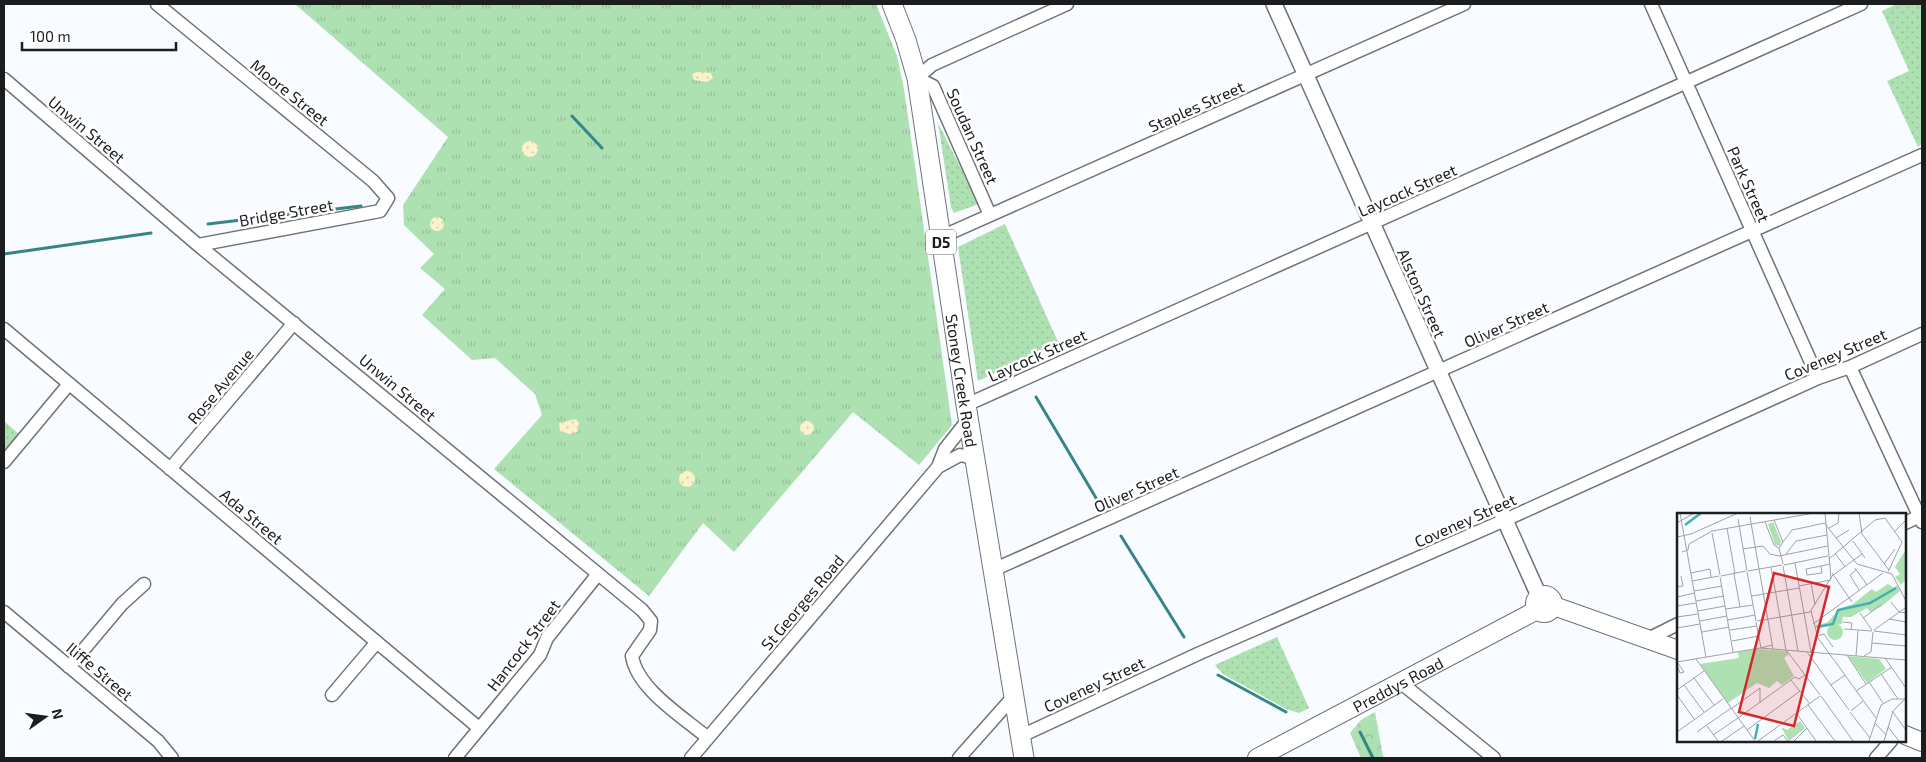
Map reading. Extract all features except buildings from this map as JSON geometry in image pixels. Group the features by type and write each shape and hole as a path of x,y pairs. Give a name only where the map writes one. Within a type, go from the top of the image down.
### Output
{"main road":[{"name":"Stoney Creek Road","path":"892,4 906,40 917,78 967,412 1024,758"},
{"path":"1543,604 1648,638 1677,650"},
{"name":"Preddys Road","path":"1258,758 1543,604"},
{"path":"1906,734 1922,737"},
{"path":"1906,734 1922,742"}],"street":[{"name":"Moore Street","path":"157,4 373,181 388,198 380,211"},
{"name":"Alston Street","path":"1274,4 1543,604"},
{"name":"Staples Street","path":"941,237 1464,4"},
{"name":"Park Street","path":"1651,4 1818,378"},
{"name":"Laycock Street","path":"967,412 1372,224 1861,4"},
{"path":"917,78 932,64 1062,5"},
{"name":"Soudan Street","path":"917,78 933,86 990,215"},
{"name":"Unwin Street","path":"4,79 198,244 642,610 651,621 650,630 632,656 634,669 651,691 708,738"},
{"name":"Oliver Street","path":"993,570 1922,155"},
{"name":"Bridge Street","path":"198,244 380,211"},
{"name":"Rose Avenue","path":"170,469 294,323"},
{"name":"Ada Street","path":"4,329 480,728"},
{"name":"Coveney Street","path":"1021,736 1200,653 1505,520 1818,378 1850,368 1922,334"},
{"path":"1850,368 1921,519 1906,523"},
{"path":"4,462 69,384"},
{"name":"St Georges Road","path":"691,758 938,466 945,449 967,412"},
{"name":"St Georges Road","path":"938,466 960,455 969,457 976,466"},
{"name":"Hancock Street","path":"455,758 540,655 547,638 598,574"},
{"path":"69,667 122,604 144,584"},
{"name":"Iliffe Street","path":"4,612 158,741 169,757"},
{"path":"1648,638 1677,624"},
{"path":"332,695 377,642"},
{"path":"1400,682 1494,758"},
{"path":"959,758 1014,696"},
{"path":"1876,758 1890,742"}],"green space":[{"path":"295,4 876,4 897,56 904,89 952,425 919,465 853,412 734,552 703,523 649,596 494,469 542,415 535,394 495,358 472,360 422,315 445,289 420,268 434,254 404,225 403,205 448,137"},
{"path":"1897,4 1922,4 1922,144 1918,147 1887,81 1909,71 1882,11"},
{"path":"938,123 979,204 954,213 951,207"},
{"path":"1005,224 1059,344 978,381 958,247"},
{"path":"4,421 21,436 4,457"},
{"path":"1277,637 1309,708 1299,713 1286,709 1223,674 1215,665"},
{"path":"1375,712 1383,756 1386,758 1361,758 1350,733 1361,720"}],"sand":[{"path":"697,72 711,73 713,78 707,82 694,80 692,74"},
{"path":"530,141 536,143 538,149 536,155 530,157 524,155 522,149 524,143"},
{"path":"434,217 440,217 444,224 440,231 434,231 430,227 430,221"},
{"path":"576,419 579,423 577,432 570,434 560,431 559,423"},
{"path":"804,421 810,421 814,428 810,435 804,435 800,431 800,425"},
{"path":"684,471 690,471 695,476 693,485 684,487 679,482 679,476"}],"waterway":[{"path":"572,116 602,148"},
{"path":"208,224 361,206"},
{"path":"4,254 151,233"},
{"path":"1036,397 1099,503"},
{"path":"1121,536 1184,637"},
{"path":"1218,675 1286,712"},
{"path":"1360,732 1373,758"}]}
